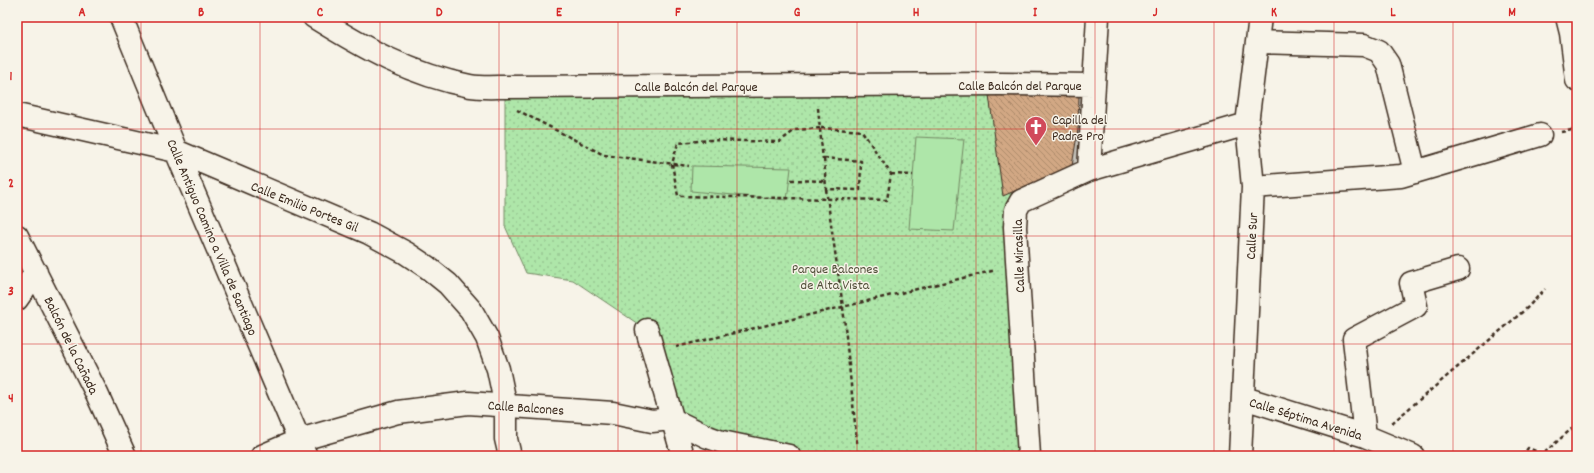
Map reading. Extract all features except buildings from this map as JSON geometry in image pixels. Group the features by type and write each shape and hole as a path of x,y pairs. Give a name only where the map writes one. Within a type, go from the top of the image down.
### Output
{"street":[{"name":"Calle Antiguo Camino a Villa de Santiago","path":"121,17 176,151 303,448"},
{"name":"Calle Balcón del Parque","path":"314,17 351,40 407,69 470,86 1094,85"},
{"path":"1089,170 1098,17"},
{"name":"Calle Sur","path":"1240,456 1254,187 1247,124 1260,17"},
{"path":"1566,17 1571,33 1577,80"},
{"path":"1258,42 1364,45 1379,50 1388,64 1416,172"},
{"name":"Calle Emilio Portes Gil","path":"17,115 176,151 370,233 406,253 427,267 448,284 471,310 488,338 498,369 506,407 506,439 510,456"},
{"name":"Calle Mirasilla","path":"1029,456 1015,226 1018,206 1024,199 1089,170 1247,124"},
{"path":"1254,187 1401,176 1540,135"},
{"name":"Balcón de la Cañada","path":"17,236 97,394 125,456"},
{"path":"1369,438 1354,339 1416,306 1411,283 1458,269"},
{"path":"17,299 36,272"},
{"path":"647,330 671,419 683,456"},
{"name":"Calle Séptima Avenida","path":"1244,398 1369,438 1413,456"},
{"name":"Calle Balcones","path":"262,456 303,448 398,412 468,403 506,407 614,413 652,421 671,419"},
{"path":"671,419 722,442 790,456"}],"path":[{"path":"818,102 825,181 842,307 857,443"},
{"path":"511,108 604,155 690,166"},
{"path":"821,128 862,131 891,174 887,200 678,196 672,164 678,143 710,140 779,142 795,130 821,128"},
{"path":"825,181 824,158 861,161 860,190 826,189"},
{"path":"891,174 913,175"},
{"path":"791,180 825,181"},
{"path":"674,347 1000,268"},
{"path":"1369,438 1527,308 1545,289"},
{"path":"1522,456 1528,448 1543,454 1577,424"}],"green space":[{"name":"Parque Balcones de Alta Vista","path":"505,95 989,95 1016,214 1029,456 789,456 671,419 647,330 573,280 526,273 505,226"},
{"path":"916,137 964,139 954,231 909,229"},
{"path":"692,166 791,168 787,200 691,191"}],"place":[{"name":"Capilla del Padre Pro","path":"1036,146"}]}
